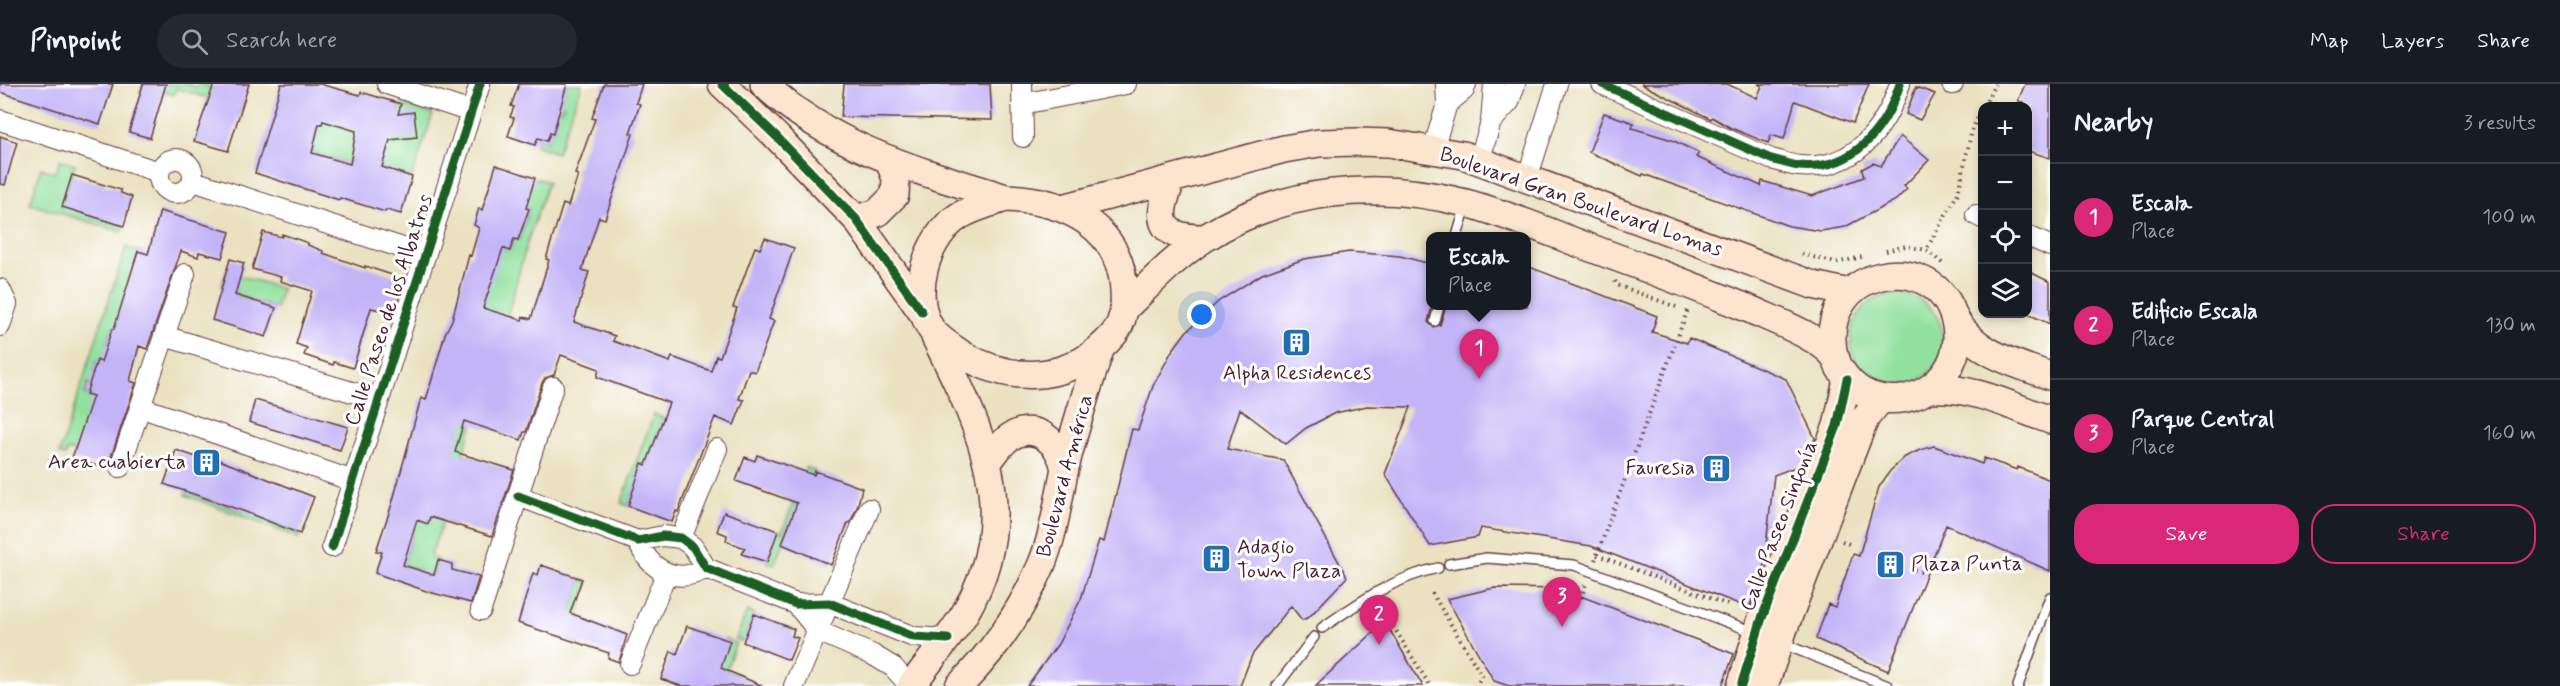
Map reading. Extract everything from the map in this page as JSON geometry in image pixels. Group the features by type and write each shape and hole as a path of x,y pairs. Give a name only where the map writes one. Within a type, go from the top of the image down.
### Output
{"main road":[{"path":"722,84 856,219 927,321 966,400 988,462 994,499 993,528 987,560 970,603 948,639 911,686"},
{"path":"764,84 779,98 815,122 890,161 1006,198 1044,202 1063,208 1088,222 1109,241 1120,263 1124,283 1125,308 1119,328 1100,350 1074,365 1046,374 1023,376 984,367 955,350 927,321 922,284 935,243 945,228 959,217 981,205 1006,198"},
{"name":"Boulevard Gran Boulevard Lomas","path":"1063,208 1284,149 1319,143 1367,142 1433,149 1479,161 1813,285 1849,293"},
{"path":"856,219 877,213 895,195 896,178 890,161"},
{"path":"1172,179 1162,207 1162,218 1167,228 1177,236 1204,238"},
{"name":"Boulevard Gran Boulevard Lomas","path":"1125,308 1173,262 1204,238 1245,216 1278,202 1316,194 1389,191 1467,203 1697,287 1809,336 1841,367"},
{"path":"1955,319 1957,341 1952,362 1940,381 1930,389 1906,399 1881,399 1864,392 1841,367 1832,344 1832,325 1838,308 1849,293 1867,280 1888,274 1910,276 1930,284 1945,300 1962,332 1988,353 2050,376"},
{"name":"Boulevard América","path":"959,686 984,662 1013,620 1041,565 1054,524 1080,411 1100,350"},
{"name":"Calle Paseo Sinfonía","path":"1764,686 1766,631 1837,426 1841,367"},
{"path":"1930,389 1947,388 1981,395 2050,420"},
{"name":"Calle Paseo Sinfonía","path":"1741,686 1866,417 1881,399"},
{"path":"988,462 1010,437 1023,432 1032,432 1050,439 1060,454 1065,469"}],"street":[{"path":"387,84 471,112"},
{"name":"Calle Paseo de los Albatros","path":"332,547 480,84"},
{"path":"1022,84 1023,137"},
{"path":"1433,149 1448,104 1446,84"},
{"path":"1448,104 1464,90 1466,84"},
{"path":"1479,161 1491,122 1494,84"},
{"path":"1491,122 1509,102 1515,84"},
{"path":"1602,84 1771,159 1799,166 1822,164 1861,148 1887,119 1900,84"},
{"path":"1022,104 1120,85"},
{"path":"1527,179 1555,91"},
{"path":"0,120 159,172 167,161 180,159 191,167 193,180 425,255"},
{"path":"2032,238 2050,246"},
{"path":"120,466 185,274"},
{"path":"0,289 7,304 0,326"},
{"path":"164,336 379,400"},
{"path":"481,610 553,387"},
{"path":"140,407 353,481"},
{"path":"681,538 717,449"},
{"path":"518,496 638,541 663,536 681,538 693,547 706,568 796,604 830,603 914,637 948,639"},
{"path":"794,686 868,510"},
{"path":"638,541 650,562 666,574 686,576 696,574 706,568"},
{"path":"630,664 666,574"},
{"path":"796,604 818,631 881,659 911,686"},
{"path":"881,659 898,632"}],"lane":[{"path":"1458,232 1467,203"},
{"path":"1435,321 1438,310"},
{"path":"1449,564 1487,558 1574,565 1766,631 1888,686"},
{"path":"1322,628 1379,591 1404,578 1438,567"},
{"path":"2018,686 2050,597"},
{"path":"1276,686 1314,637"}],"path":[{"path":"1986,102 1995,84"},
{"path":"1946,268 1926,249 1958,193 1972,130 1978,118"},
{"path":"1581,598 1697,287"},
{"path":"1597,555 1766,631"},
{"path":"1914,570 1924,573"},
{"path":"1432,593 1482,676 1476,686"},
{"path":"1387,616 1430,686"}],"green space":[{"path":"143,84 185,84 197,87 198,84 202,84 244,100 239,116 205,109 208,98 176,88 174,95 160,90 157,99 140,93"},
{"path":"567,84 582,84 557,153 535,145 538,138 547,141 550,133 553,133 559,109 562,110 564,106 560,104"},
{"path":"401,104 433,114 412,177 351,159 350,164 312,152 314,122 322,124 324,117 390,140"},
{"path":"60,160 75,164 62,207 102,184 92,218 104,221 105,218 109,222 124,226 122,232 30,204 41,168 55,173"},
{"path":"535,178 548,182 527,243 502,336 463,454 477,459 454,525 443,521 430,557 438,560 429,592 414,585 419,570 403,565 417,520 428,523 436,498 480,307 501,247 510,250 514,239 519,240 529,209 521,206"},
{"path":"126,247 143,252 118,331 112,329 107,343 112,346 106,363 97,360 94,369 110,390 88,383 85,394 96,397 75,452 67,450 65,456 59,454"},
{"path":"226,271 282,289 276,308 235,295 236,290 222,285"},
{"path":"1897,294 1915,297 1930,307 1940,322 1943,340 1940,358 1930,373 1915,383 1897,386 1879,383 1864,373 1854,358 1851,340 1854,322 1864,307 1879,297"},
{"path":"654,414 663,418 646,465 642,464 637,478 648,482 635,486 628,506 621,503"},
{"path":"806,467 815,471 811,483 797,504 774,565 767,562 775,530 782,532 793,503 789,500 800,470 805,472"},
{"path":"186,491 242,512 245,507 271,522 300,534 299,538 185,495"},
{"path":"582,579 588,582 578,615 583,618 578,632 582,634 579,644 562,638"},
{"path":"747,611 754,614 743,642 736,639"},
{"path":"725,639 736,643 726,670 736,674 732,686 712,667"}],"building":[{"path":"0,84 113,84 100,124 0,92"},
{"path":"143,84 166,84 150,138 129,132"},
{"path":"214,84 249,84 228,151 194,141"},
{"path":"281,84 320,84 360,95 361,92 401,104 398,114 414,112 417,137 390,140 382,167 412,177 401,214 387,210 385,212 340,198 339,200 255,173","holes":["323,121 356,131 350,164 312,153 319,124"]},
{"path":"519,84 567,84 553,134 550,133 547,141 538,138 535,145 508,136 514,118 510,117 514,107 511,106"},
{"path":"604,84 642,84 636,103 640,104 630,133 633,134 605,219 599,217 582,270 589,272 574,322 615,336 613,341 670,362 672,357 711,371 716,356 720,357 737,308 733,307 755,247 760,249 765,238 794,248 769,319 774,321 755,372 749,370 739,399 744,400 734,425 715,417 672,522 628,506 642,463 646,465 669,403 597,377 599,369 561,355 554,375 545,378 542,383 526,432 521,440 464,421 455,452 514,470 492,536 430,517 428,524 417,520 403,565 434,575 438,560 452,564 452,570 479,577 471,603 429,592 375,573 382,552 376,551 392,504 421,398 426,400 445,334 452,320 469,255 471,256 479,228 474,225 479,208 482,210 496,165 535,178 526,208 529,209 518,240 514,239 510,251 503,248 483,308 522,320 523,317 531,319 563,204 568,206 578,175 575,174 595,119 592,118"},
{"path":"844,84 990,84 992,120 841,117"},
{"path":"1641,84 1727,84 1757,98 1762,86 1758,84 1869,84 1853,123 1795,101 1784,139 1771,135 1768,143 1731,128 1712,117 1711,119"},
{"path":"2025,84 2050,84 2050,158 2032,152 2032,102 2018,101"},
{"path":"1916,87 1935,94 1920,120 1906,114"},
{"path":"1604,113 1634,123 1632,128 1672,140 1699,153 1696,157 1761,186 1762,181 1812,196 1864,177 1862,169 1873,163 1881,166 1900,136 1929,160 1904,186 1907,189 1896,200 1845,227 1821,231 1789,226 1643,174 1642,176 1589,152"},
{"path":"0,136 17,142 5,185 0,184"},
{"path":"72,175 121,190 121,193 132,197 124,226 62,207"},
{"path":"160,211 230,232 222,258 199,252 198,257 181,251 147,349 139,346 130,381 136,383 107,469 72,458 93,396 86,394 97,360 101,362 112,329 114,329 138,251 148,254"},
{"path":"263,232 282,237 282,234 308,243 323,253 395,276 394,278 404,282 394,313 371,308 353,368 334,362 333,365 304,355 307,348 296,344 312,291 280,281 281,277 252,269"},
{"path":"1349,252 1400,256 1426,263 1426,310 1431,310 1428,322 1433,327 1440,325 1445,310 1531,310 1531,268 1657,316 1652,332 1687,343 1689,338 1786,379 1815,438 1806,463 1774,475 1763,572 1749,608 1591,546 1481,528 1478,537 1430,546 1385,474 1411,407 1367,406 1335,413 1306,428 1286,444 1240,409 1227,449 1283,460 1347,577 1309,617 1302,620 1291,606 1252,655 1240,686 1027,686 1058,644 1081,599 1099,540 1104,542 1132,429 1138,430 1153,386 1172,351 1186,332 1219,301 1262,274 1304,259"},
{"path":"230,259 244,263 235,295 276,308 266,337 212,320"},
{"path":"2032,273 2050,282 2050,324 2032,316"},
{"path":"255,400 348,427 340,450 249,422"},
{"name":"Plaza Punta","path":"1934,446 1982,464 1984,458 2017,470 2018,467 2050,480 2050,571 1946,525 1888,671 1816,639 1828,604 1835,607 1853,554 1859,556 1879,487 1890,471 1905,457"},
{"path":"176,450 199,458 201,453 314,497 300,534 243,511 164,484"},
{"path":"757,455 814,475 815,471 862,488 858,505 831,565 782,544 797,503 736,481 745,457 755,461"},
{"path":"724,512 778,531 767,562 742,554 745,548 726,541 727,535 717,531"},
{"path":"541,565 582,579 570,613 627,635 619,662 608,658 609,653 518,623 533,573 538,575"},
{"path":"1494,588 1562,589 1734,654 1722,686 1509,686 1494,681 1447,599"},
{"path":"754,614 794,629 792,636 798,638 789,660 743,642"},
{"path":"1385,622 1423,686 1315,686"},
{"path":"687,626 730,641 721,668 763,686 681,686 661,679 671,651 677,654"}],"cycle path":[{"path":"332,547 480,84"},
{"path":"722,84 856,219 922,312"},
{"path":"1602,84 1771,159 1799,166 1818,166 1835,162 1864,144 1885,117 1900,84"},
{"path":"1741,686 1762,618 1837,426 1847,379"},
{"path":"518,496 638,541 663,536 681,538 693,547 706,568 796,604 829,603 914,637 948,639"}],"place":[{"name":"Alpha Residences","path":"1297,342"},
{"name":"Escala","path":"1479,379"},
{"name":"Area cuabierta","path":"207,462"},
{"name":"Fauresia","path":"1716,468"},
{"name":"Adagio Town Plaza","path":"1216,559"},
{"name":"Plaza Punta","path":"1890,564"},
{"name":"Parque Central","path":"1562,627"},
{"name":"Edificio Escala","path":"1379,645"}]}
